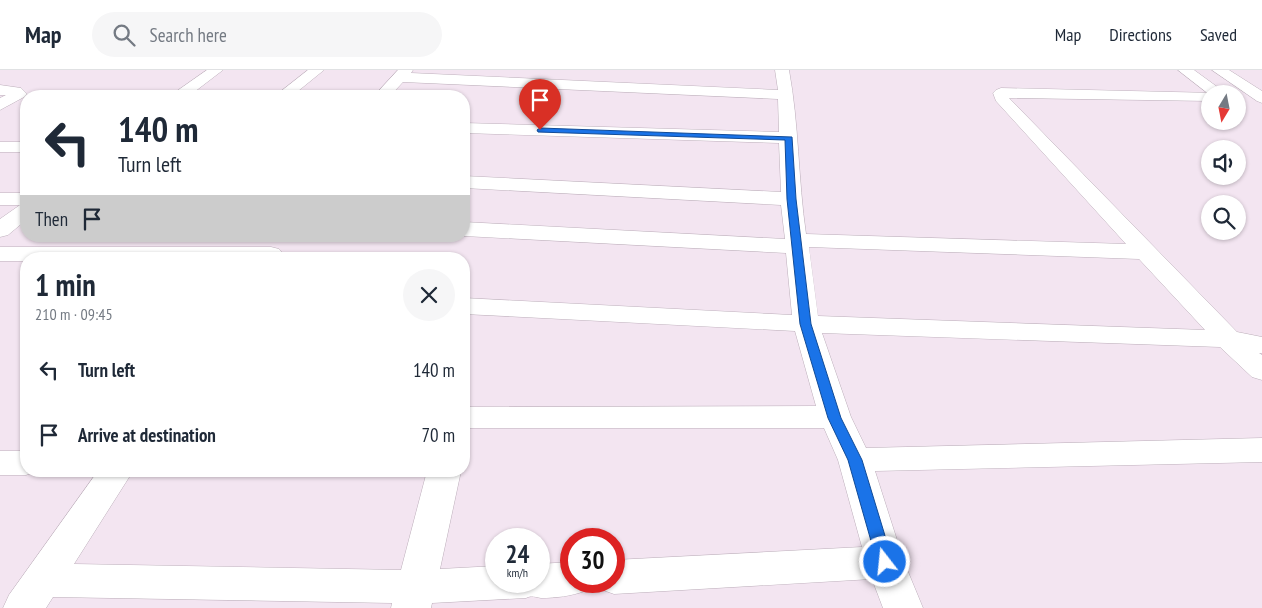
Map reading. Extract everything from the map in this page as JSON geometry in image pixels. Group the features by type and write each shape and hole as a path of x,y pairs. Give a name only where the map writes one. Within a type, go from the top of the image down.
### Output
{"street":[{"path":"188,90 216,70"},
{"path":"291,90 316,70"},
{"path":"573,84 582,70"},
{"path":"1185,70 1206,85"},
{"path":"1219,70 1262,98"},
{"path":"387,90 402,74 490,75 573,84 784,82 789,138 791,199 806,324 834,418 855,460 885,562 904,608"},
{"path":"0,90 16,91 18,94 0,105"},
{"path":"1201,96 1001,93 1001,98 1228,339 1262,371"},
{"path":"0,110 20,109"},
{"path":"470,128 789,138"},
{"path":"0,147 20,147"},
{"path":"470,182 791,199"},
{"path":"0,199 20,200"},
{"path":"0,230 20,215"},
{"path":"470,230 797,244 1147,252"},
{"path":"137,252 274,250"},
{"path":"0,254 20,254"},
{"path":"470,306 806,324 1228,339 1262,345"},
{"path":"470,417 834,418"},
{"path":"855,460 1262,450"},
{"path":"0,462 20,463"},
{"path":"33,594 112,477"},
{"path":"414,598 443,477"},
{"path":"625,576 885,562"},
{"path":"33,594 414,598 485,587"}],"route":[{"path":"540,130 789,138 791,199 806,324 834,418 855,460 885,562"}]}
